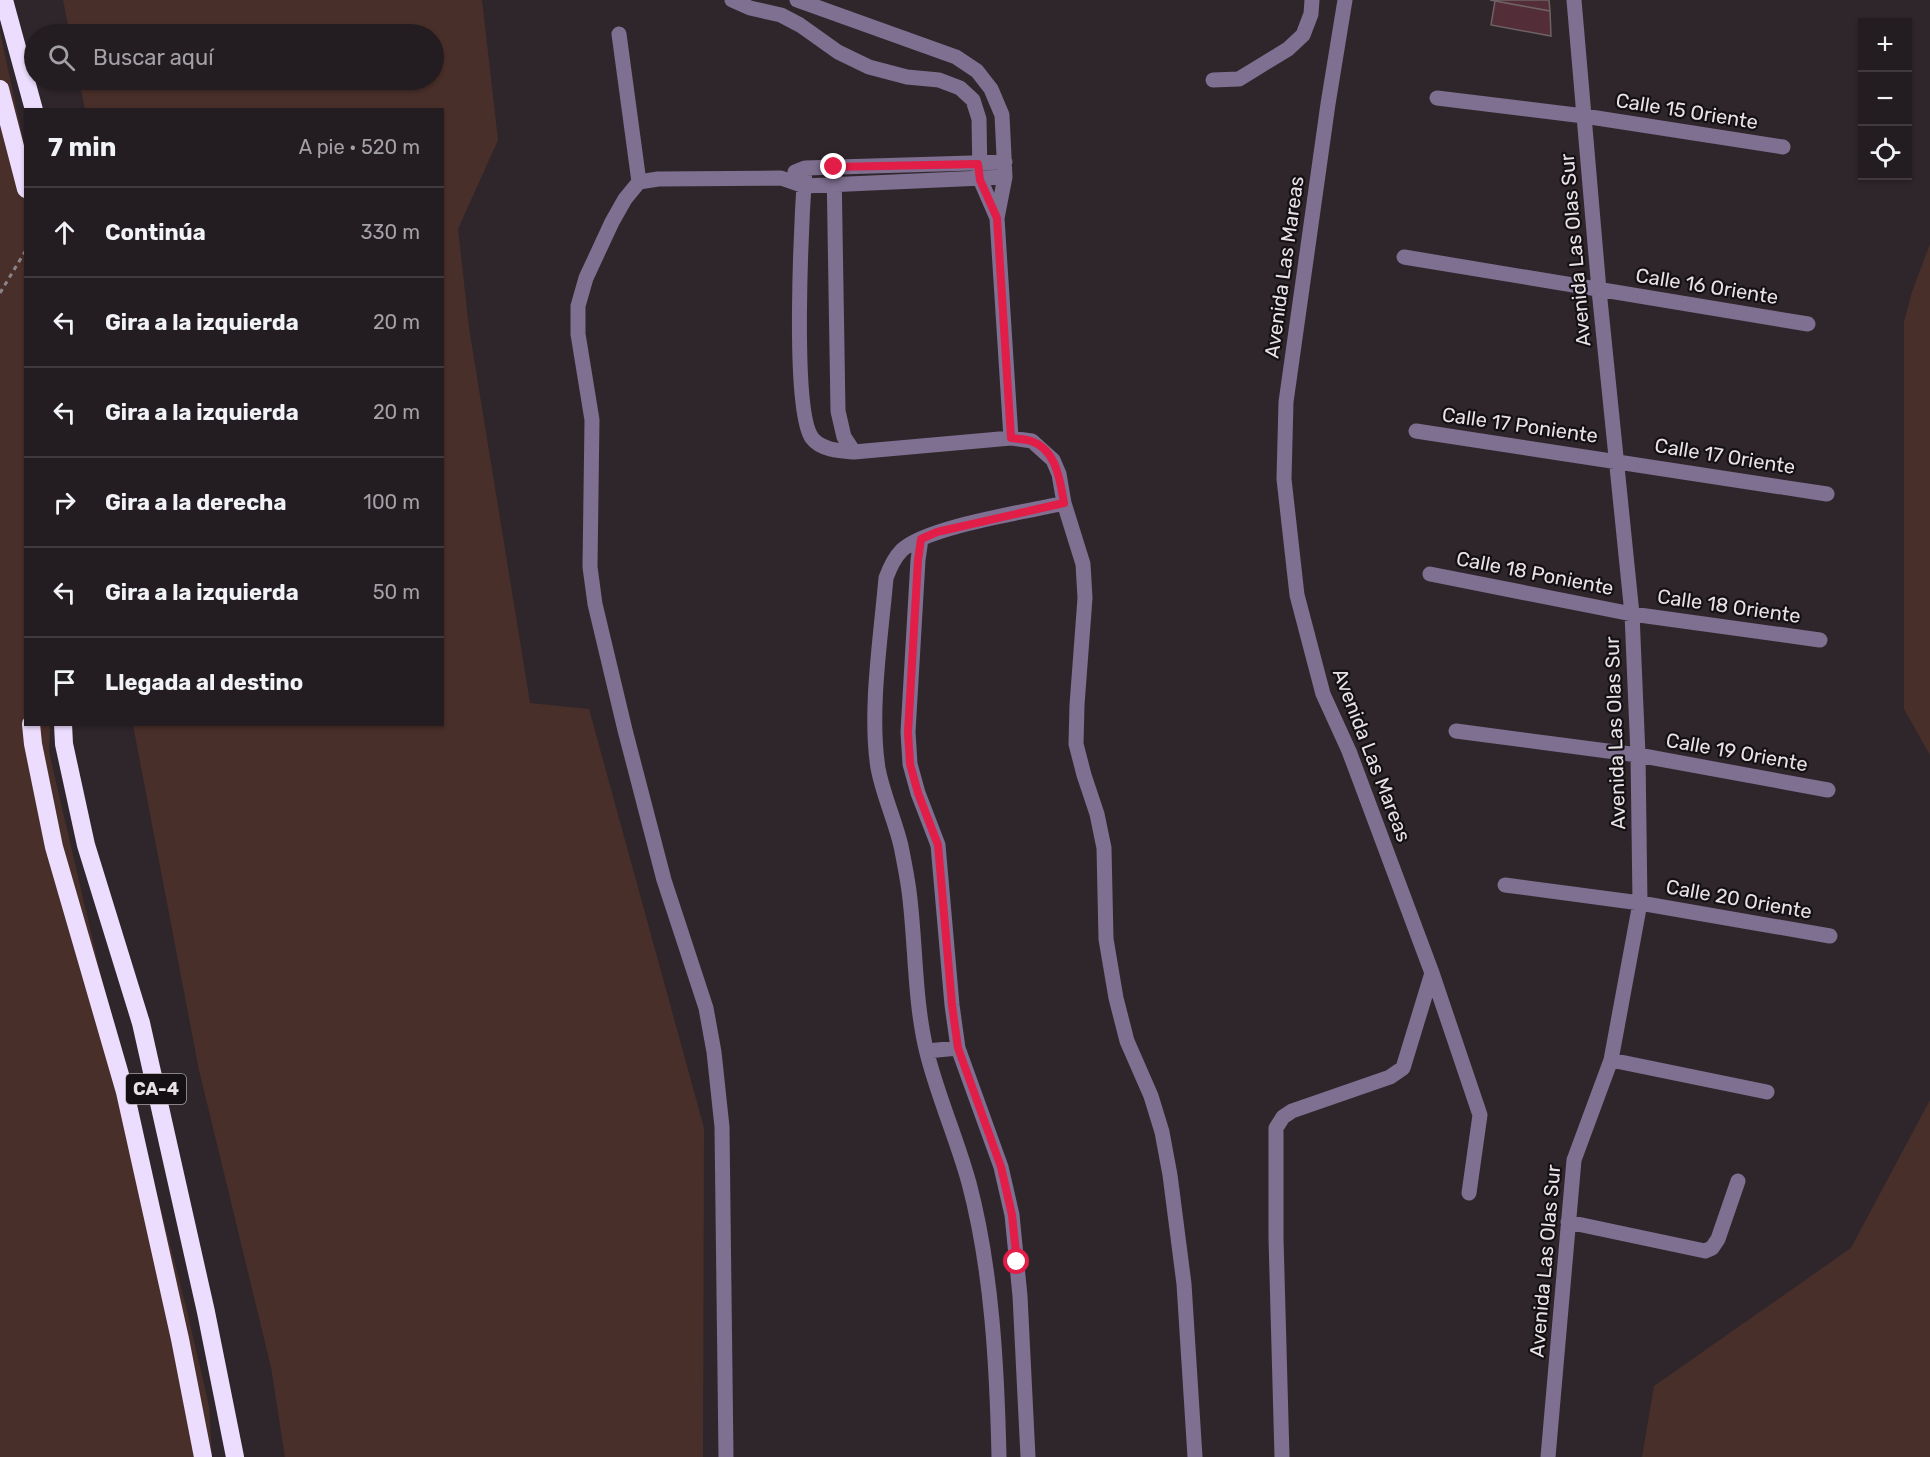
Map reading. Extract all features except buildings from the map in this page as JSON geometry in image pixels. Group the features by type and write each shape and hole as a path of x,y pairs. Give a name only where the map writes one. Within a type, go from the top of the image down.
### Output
{"highway":[{"path":"4,0 24,73"},
{"path":"0,89 24,181"},
{"path":"29,90 33,108"},
{"name":"CA-4","path":"31,726 54,847 125,1092 180,1339 203,1457"},
{"name":"CA-4","path":"63,726 64,744 86,845 141,1023 206,1312 235,1457"}],"street":[{"path":"732,0 750,8 781,15 800,25 838,52 869,67 907,77 939,80 960,88 973,100 979,119 979,172 997,218"},
{"path":"797,0 956,57 977,71 991,89 1002,115 1005,170 997,218 1011,438"},
{"path":"1213,80 1239,79 1288,49 1303,35 1311,14 1312,0"},
{"name":"Avenida Las Mareas","path":"1345,0 1286,402 1284,479 1297,594 1323,694 1349,751 1432,973 1480,1115 1469,1193"},
{"name":"Avenida Las Olas Sur","path":"1548,1457 1574,1160 1611,1060 1640,903 1638,755 1632,614 1599,290 1574,0"},
{"path":"618,34 639,182"},
{"name":"Calle 15 Oriente","path":"1437,98 1584,116 1783,147"},
{"path":"781,178 804,168 834,167 979,172"},
{"path":"834,167 838,411 844,437 854,452"},
{"path":"804,168 801,394 805,424 813,440 831,450 854,452 1011,438 1032,441 1053,460 1059,474 1064,503 1083,564 1085,598 1076,744 1097,814 1104,848 1106,939 1116,998 1127,1041 1151,1096 1162,1132 1170,1175 1184,1284 1195,1457"},
{"path":"726,1457 722,1127 714,1052 706,1008 664,879 595,604 589,540 592,420 578,334 578,306 586,278 612,222 625,199 639,182 658,179 781,178 804,186 1005,170"},
{"name":"Calle 16 Oriente","path":"1404,257 1808,324"},
{"name":"Calle 17 Poniente","path":"1416,431 1617,461"},
{"name":"Calle 17 Oriente","path":"1617,461 1827,494"},
{"path":"999,1457 990,1295 978,1222 968,1180 941,1103 927,1051 909,890 901,845 883,792 876,741 877,695 886,578 893,561 904,548 937,532 1064,503"},
{"path":"921,539 908,732 910,764 918,793 938,845 958,1048 1001,1167 1012,1215 1020,1296 1028,1457"},
{"name":"Calle 18 Poniente","path":"1430,574 1632,614"},
{"name":"Calle 18 Oriente","path":"1632,614 1820,640"},
{"name":"Calle 19 Oriente","path":"1456,731 1638,755 1828,790"},
{"name":"Calle 20 Oriente","path":"1505,885 1640,903 1830,936"},
{"path":"1282,1457 1276,1238 1276,1128 1283,1117 1293,1111 1390,1077 1403,1068 1432,973"},
{"path":"927,1051 958,1048"},
{"path":"1611,1060 1767,1092"},
{"path":"1568,1222 1705,1251 1712,1248 1718,1239 1738,1181"}],"path":[{"path":"0,294 24,253"}],"shaded area":[{"path":"63,0 482,0 498,140 458,229 469,328 530,703 589,709 704,1128 703,1457 285,1457 271,1367 199,1070 133,726 444,726 444,108 85,108 81,90 444,90 444,24 68,24"},
{"path":"0,32 24,144 24,726 50,726 49,752 102,980 186,1307 209,1406 212,1457 0,1457"},
{"path":"1930,244 1930,755 1904,709 1904,322 1912,292"},
{"path":"1930,1100 1930,1457 1642,1457 1654,1386 1851,1248"}],"route":[{"path":"834,167 978,164 980,180 997,218 1011,438 1032,441 1053,460 1059,474 1064,503 937,532 921,539 918,560 908,732 910,764 918,793 938,845 940,890 958,1048 1001,1167 1012,1215 1017,1262"}]}
